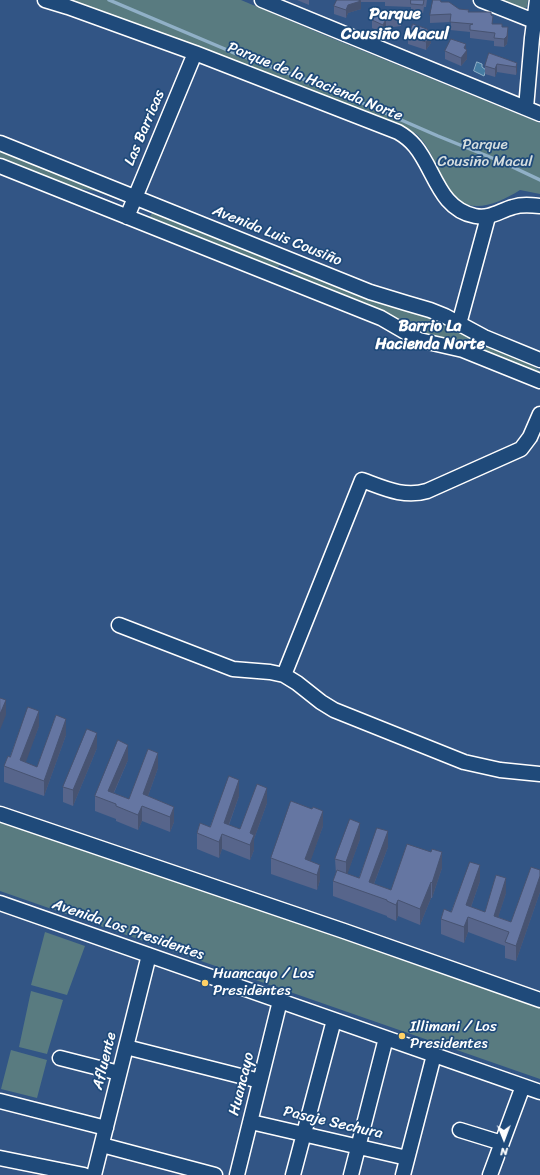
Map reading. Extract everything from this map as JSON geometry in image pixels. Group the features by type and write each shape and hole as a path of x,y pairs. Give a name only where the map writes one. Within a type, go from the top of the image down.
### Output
{"street":[{"name":"Parque de la Hacienda Norte","path":"45,0 195,52 398,132 409,139 416,147 441,192 454,207 472,216 488,217"},
{"path":"481,0 534,21"},
{"path":"526,108 537,0"},
{"path":"270,2 540,114"},
{"name":"Las Barricas","path":"127,217 195,52"},
{"name":"Avenida Luis Cousiño","path":"0,143 376,294 430,310 484,337 540,360"},
{"path":"0,166 381,318 420,340 463,350 540,381"},
{"path":"459,324 488,217 523,204 540,206"},
{"path":"280,277 288,259"},
{"path":"284,675 362,480 400,494 413,494 427,491 521,449 530,438 540,414"},
{"path":"119,625 233,669 270,672 284,675 334,710 444,755 464,762 493,769 540,774"},
{"path":"0,814 344,931 540,1000"},
{"name":"Avenida Los Presidentes","path":"0,903 540,1092"},
{"name":"Afluente","path":"94,1175 149,955"},
{"name":"Huancayo","path":"238,1175 280,1001"},
{"path":"293,1175 334,1020"},
{"path":"351,1175 386,1038"},
{"path":"126,1046 260,1082"},
{"path":"403,1175 434,1055"},
{"path":"60,1058 120,1074"},
{"path":"490,1175 523,1086"},
{"path":"0,1101 106,1128"},
{"name":"Pasaje Sechura","path":"250,1122 408,1158"},
{"path":"460,1130 502,1144"},
{"path":"102,1145 215,1175"},
{"path":"0,1158 84,1175"}],"green space":[{"name":"Parque Cousiño Macul","path":"65,0 241,0 540,123 540,194 520,190 500,201 480,206 460,202 452,195 445,185 425,144 418,136 406,128 221,56"},
{"path":"493,0 528,0 527,7 522,9"},
{"path":"0,149 124,200 124,202 95,191 69,187 0,158"},
{"path":"155,208 278,261 280,265 278,267 259,263 149,218"},
{"path":"297,269 436,319 472,339 535,367 540,371 540,377 421,336 292,280 291,272"},
{"path":"0,820 540,1006 540,1079 0,891"},
{"path":"45,932 85,946 67,995 31,985"},
{"path":"31,991 63,1000 47,1054 19,1047"},
{"path":"11,1050 47,1060 37,1098 1,1089"}],"water":[{"path":"477,62 482,64 482,67 486,70 484,76 474,71"}],"building":[{"path":"337,0 361,1 348,5 346,10 334,6"},
{"path":"411,0 424,0 423,5 411,4"},
{"path":"433,0 449,2 459,9 469,10 468,12 491,12 491,15 493,16 492,24 502,24 502,27 508,27 507,36 504,39 494,38 495,33 470,30 470,25 473,24 450,22 451,14 430,15"},
{"path":"378,9 401,18 386,19 383,25 372,20"},
{"path":"413,24 427,29 431,35 426,42 408,36"},
{"path":"451,39 466,44 464,48 467,50 461,58 445,51"},
{"path":"489,53 517,63 516,67 497,64 495,69 485,66"},
{"path":"0,698 6,700 0,714"},
{"path":"28,707 39,711 20,760 37,767 56,715 66,719 44,781 4,766 8,756 10,757"},
{"path":"87,729 97,733 73,790 63,787"},
{"path":"118,740 128,745 108,791 129,799 148,749 158,753 143,794 174,807 170,817 142,806 138,815 95,796"},
{"path":"229,776 239,780 224,823 240,829 257,784 267,788 250,833 254,835 250,845 222,834 219,842 197,833 200,823 210,827"},
{"path":"291,801 312,809 313,807 323,811 305,859 320,865 317,875 271,858"},
{"path":"350,819 360,823 346,862 335,859"},
{"path":"377,828 388,831 369,882 391,890 407,844 431,852 432,849 442,852 432,883 431,882 420,909 398,900 396,905 387,900 333,881 337,870 359,878"},
{"path":"470,862 480,865 466,905 485,912 496,875 506,878 494,916 511,922 531,867 540,870 540,876 516,946 505,942 509,932 468,917 464,927 441,919 444,909 451,912"}],"waterway":[{"path":"109,0 232,52 330,89 502,162 540,180"}],"place":[{"name":"Huancayo / Los Presidentes","path":"205,983"},
{"name":"Illimani / Los Presidentes","path":"402,1036"}],"district":[{"name":"Parque Cousiño Macul","path":"395,25"},
{"name":"Barrio La Hacienda Norte","path":"430,336"}]}
